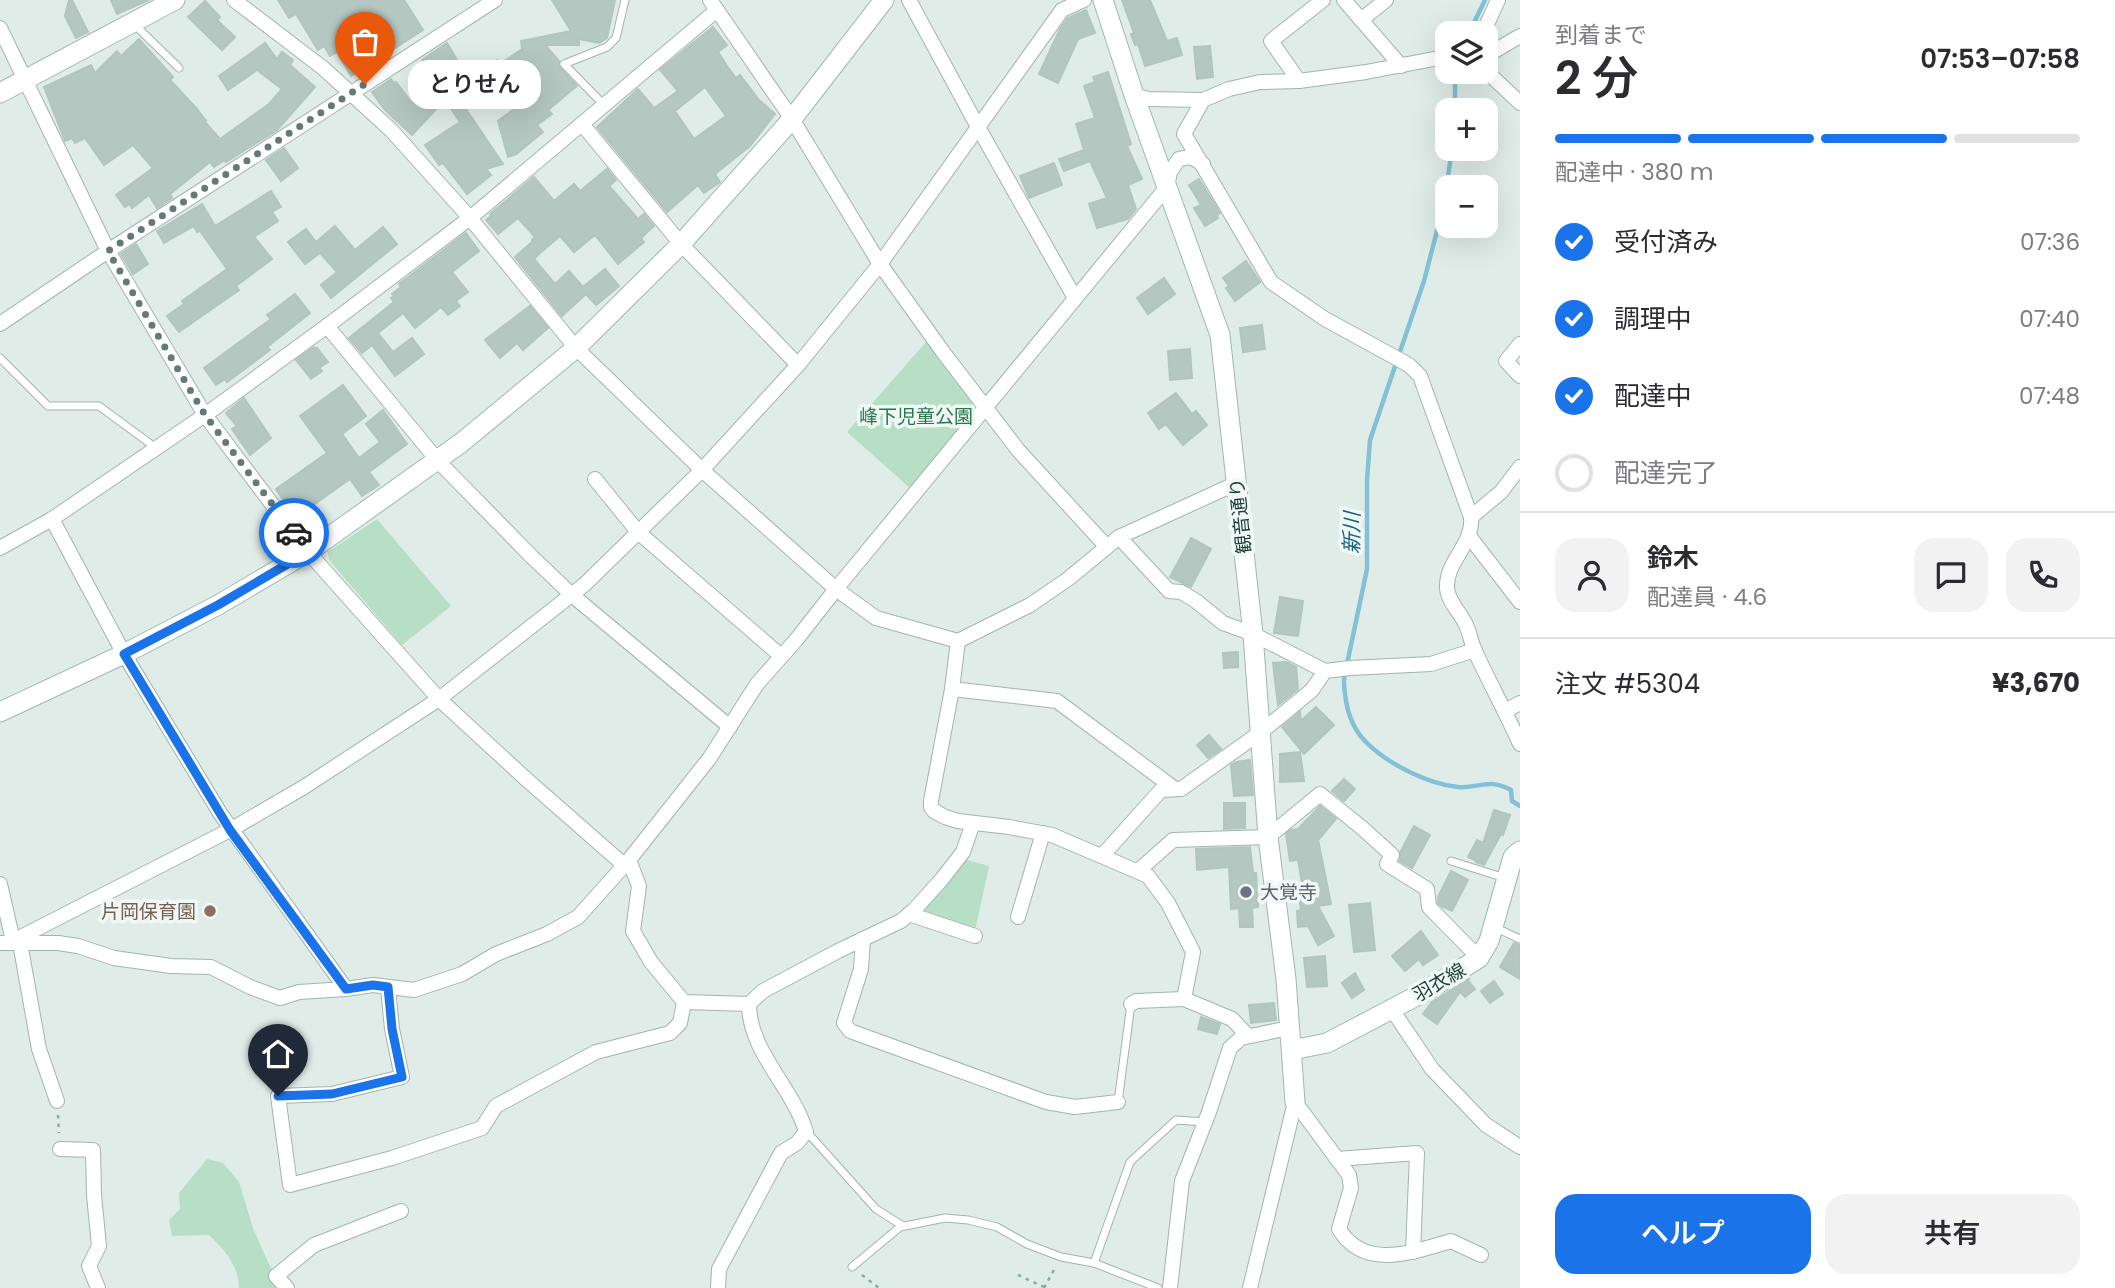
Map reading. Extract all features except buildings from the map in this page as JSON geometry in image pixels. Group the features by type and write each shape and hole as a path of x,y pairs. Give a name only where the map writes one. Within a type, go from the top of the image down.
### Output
{"street":[{"path":"0,93 175,0"},
{"path":"234,0 323,68 411,151 470,218 576,348 702,470 836,589 876,618 958,640 1030,605 1068,579 1119,537 1237,483"},
{"path":"0,324 495,0"},
{"path":"0,712 124,654 218,605 308,552 438,461 576,348 681,244 792,119 884,0"},
{"path":"909,0 1075,298"},
{"path":"11,942 285,799 439,699 572,595 702,470 798,365 880,264 1062,9 1084,0"},
{"name":"観音通り","path":"1103,0 1220,335 1253,634 1268,837 1286,979 1295,1102"},
{"path":"1299,81 1271,41 1323,0"},
{"path":"1344,0 1401,66"},
{"path":"1362,20 1386,0"},
{"path":"1488,21 1498,0"},
{"path":"0,548 52,519 205,415 470,218 604,105 713,5 792,119 880,264 1018,450 1106,546"},
{"path":"0,27 108,251 205,415 308,552 439,699 535,787 627,862 639,886 633,931 651,962 684,1002 749,1004 763,991 901,921 942,879 963,852 973,823"},
{"path":"1498,48 1520,36"},
{"path":"1134,95 1148,99 1203,100 1229,89 1260,82 1299,81 1435,59"},
{"path":"1498,82 1520,103"},
{"path":"1203,100 1184,134 1271,282 1325,319 1409,365 1420,376 1471,517 1472,527 1447,584 1448,594 1466,624 1475,650 1520,744"},
{"path":"582,124 681,244 798,365"},
{"path":"11,942 58,943 78,946 114,958 171,966 211,967 250,987 280,998 299,992 373,985 414,990 461,974 496,954 547,934 578,917 627,862 709,759 757,684 1167,187 1170,172 1179,159 1191,158 1203,163"},
{"path":"327,326 438,461 572,595 730,727"},
{"path":"1520,344 1506,361 1520,376"},
{"path":"1471,517 1501,492 1520,467"},
{"path":"595,480 638,532 781,656"},
{"path":"52,519 124,654 230,830 346,989"},
{"path":"1469,536 1520,602"},
{"path":"1119,537 1169,591 1181,592 1223,623 1253,634 1327,671 1431,664 1475,650"},
{"path":"958,640 931,807 938,814 958,821 1043,833 1148,876 1159,890 1193,952 1184,999"},
{"path":"1102,856 1161,790 1181,789 1261,732 1312,690 1327,671"},
{"path":"952,689 1057,701 1175,789"},
{"path":"1506,711 1520,703"},
{"path":"1138,871 1173,840 1268,837 1320,794 1392,855 1387,864 1427,889 1429,906 1479,958"},
{"path":"1018,917 1043,833"},
{"name":"羽衣線","path":"1292,1050 1327,1043 1426,991 1479,958 1489,941 1513,857 1520,851"},
{"path":"0,884 11,942 39,1049 57,1101"},
{"path":"909,914 975,936"},
{"path":"863,939 862,969 844,1023 850,1031 1046,1102 1075,1107 1118,1102"},
{"path":"388,987 392,1029 402,1077 332,1094 278,1096 290,1185 392,1158 482,1128 496,1106 596,1052 670,1033 680,1023 684,1002"},
{"path":"1131,1004 1136,1001 1184,999 1232,1019 1248,1036"},
{"path":"718,1288 719,1269 781,1153 797,1143 806,1132 801,1114 755,1038 749,1018 749,1004"},
{"path":"1391,1008 1432,1069 1486,1125 1520,1147"},
{"path":"1170,1288 1182,1181 1230,1048 1241,1038 1290,1028"},
{"path":"1295,1102 1349,1175 1351,1188 1339,1229 1345,1239 1357,1249 1374,1254 1404,1255 1451,1241 1481,1255"},
{"path":"1250,1288 1295,1102"},
{"path":"60,1149 93,1150 99,1246 89,1266 98,1288"},
{"path":"1337,1159 1417,1153 1413,1252"},
{"path":"287,1288 276,1276 314,1245 401,1211"}],"lane":[{"path":"604,105 564,64 607,47 616,38 625,0"},
{"path":"132,22 179,68"},
{"path":"0,358 48,406 99,406 156,448"},
{"path":"1451,861 1506,878"},
{"path":"1493,926 1520,939"},
{"path":"1118,1102 1131,1004"},
{"path":"1094,1263 1130,1162 1176,1120 1205,1122"},
{"path":"806,1132 876,1209 903,1226"},
{"path":"852,1267 903,1226 945,1218 997,1227 1027,1244 1061,1257 1094,1263 1158,1288"}],"path":[{"path":"57,1101 60,1149"},
{"path":"1018,1275 1044,1288 1061,1257"},
{"path":"852,1267 879,1288"}],"green space":[{"name":"峰下児童公園","path":"926,342 974,403 974,413 910,488 847,432"},
{"path":"377,519 451,606 402,645 329,560 328,552"},
{"path":"964,859 989,866 975,931 923,911 952,879"},
{"path":"207,1159 223,1163 239,1182 253,1228 282,1288 239,1288 233,1265 209,1235 172,1236 169,1220 180,1209 179,1193"}],"waterway":[{"name":"新川","path":"1475,21 1485,0"},
{"name":"新川","path":"1455,84 1455,98"},
{"name":"新川","path":"1347,664 1367,569 1370,440 1424,281 1444,204 1450,161"},
{"name":"新川","path":"1345,673 1347,707 1352,720 1362,738 1376,751 1409,772 1434,782 1458,787 1489,784 1503,786 1511,790 1512,801 1520,806"}],"way so far":[{"path":"294,533 205,415 108,251 365,84"}],"place":[{"name":"とりせん","path":"365,84"},
{"name":"大覚寺","path":"1246,892"},
{"name":"片岡保育園","path":"210,911"}],"route":[{"path":"278,1096 332,1094 402,1077 392,1029 388,987 373,985 346,989 230,830 124,654 218,605 308,552 294,533"}]}
